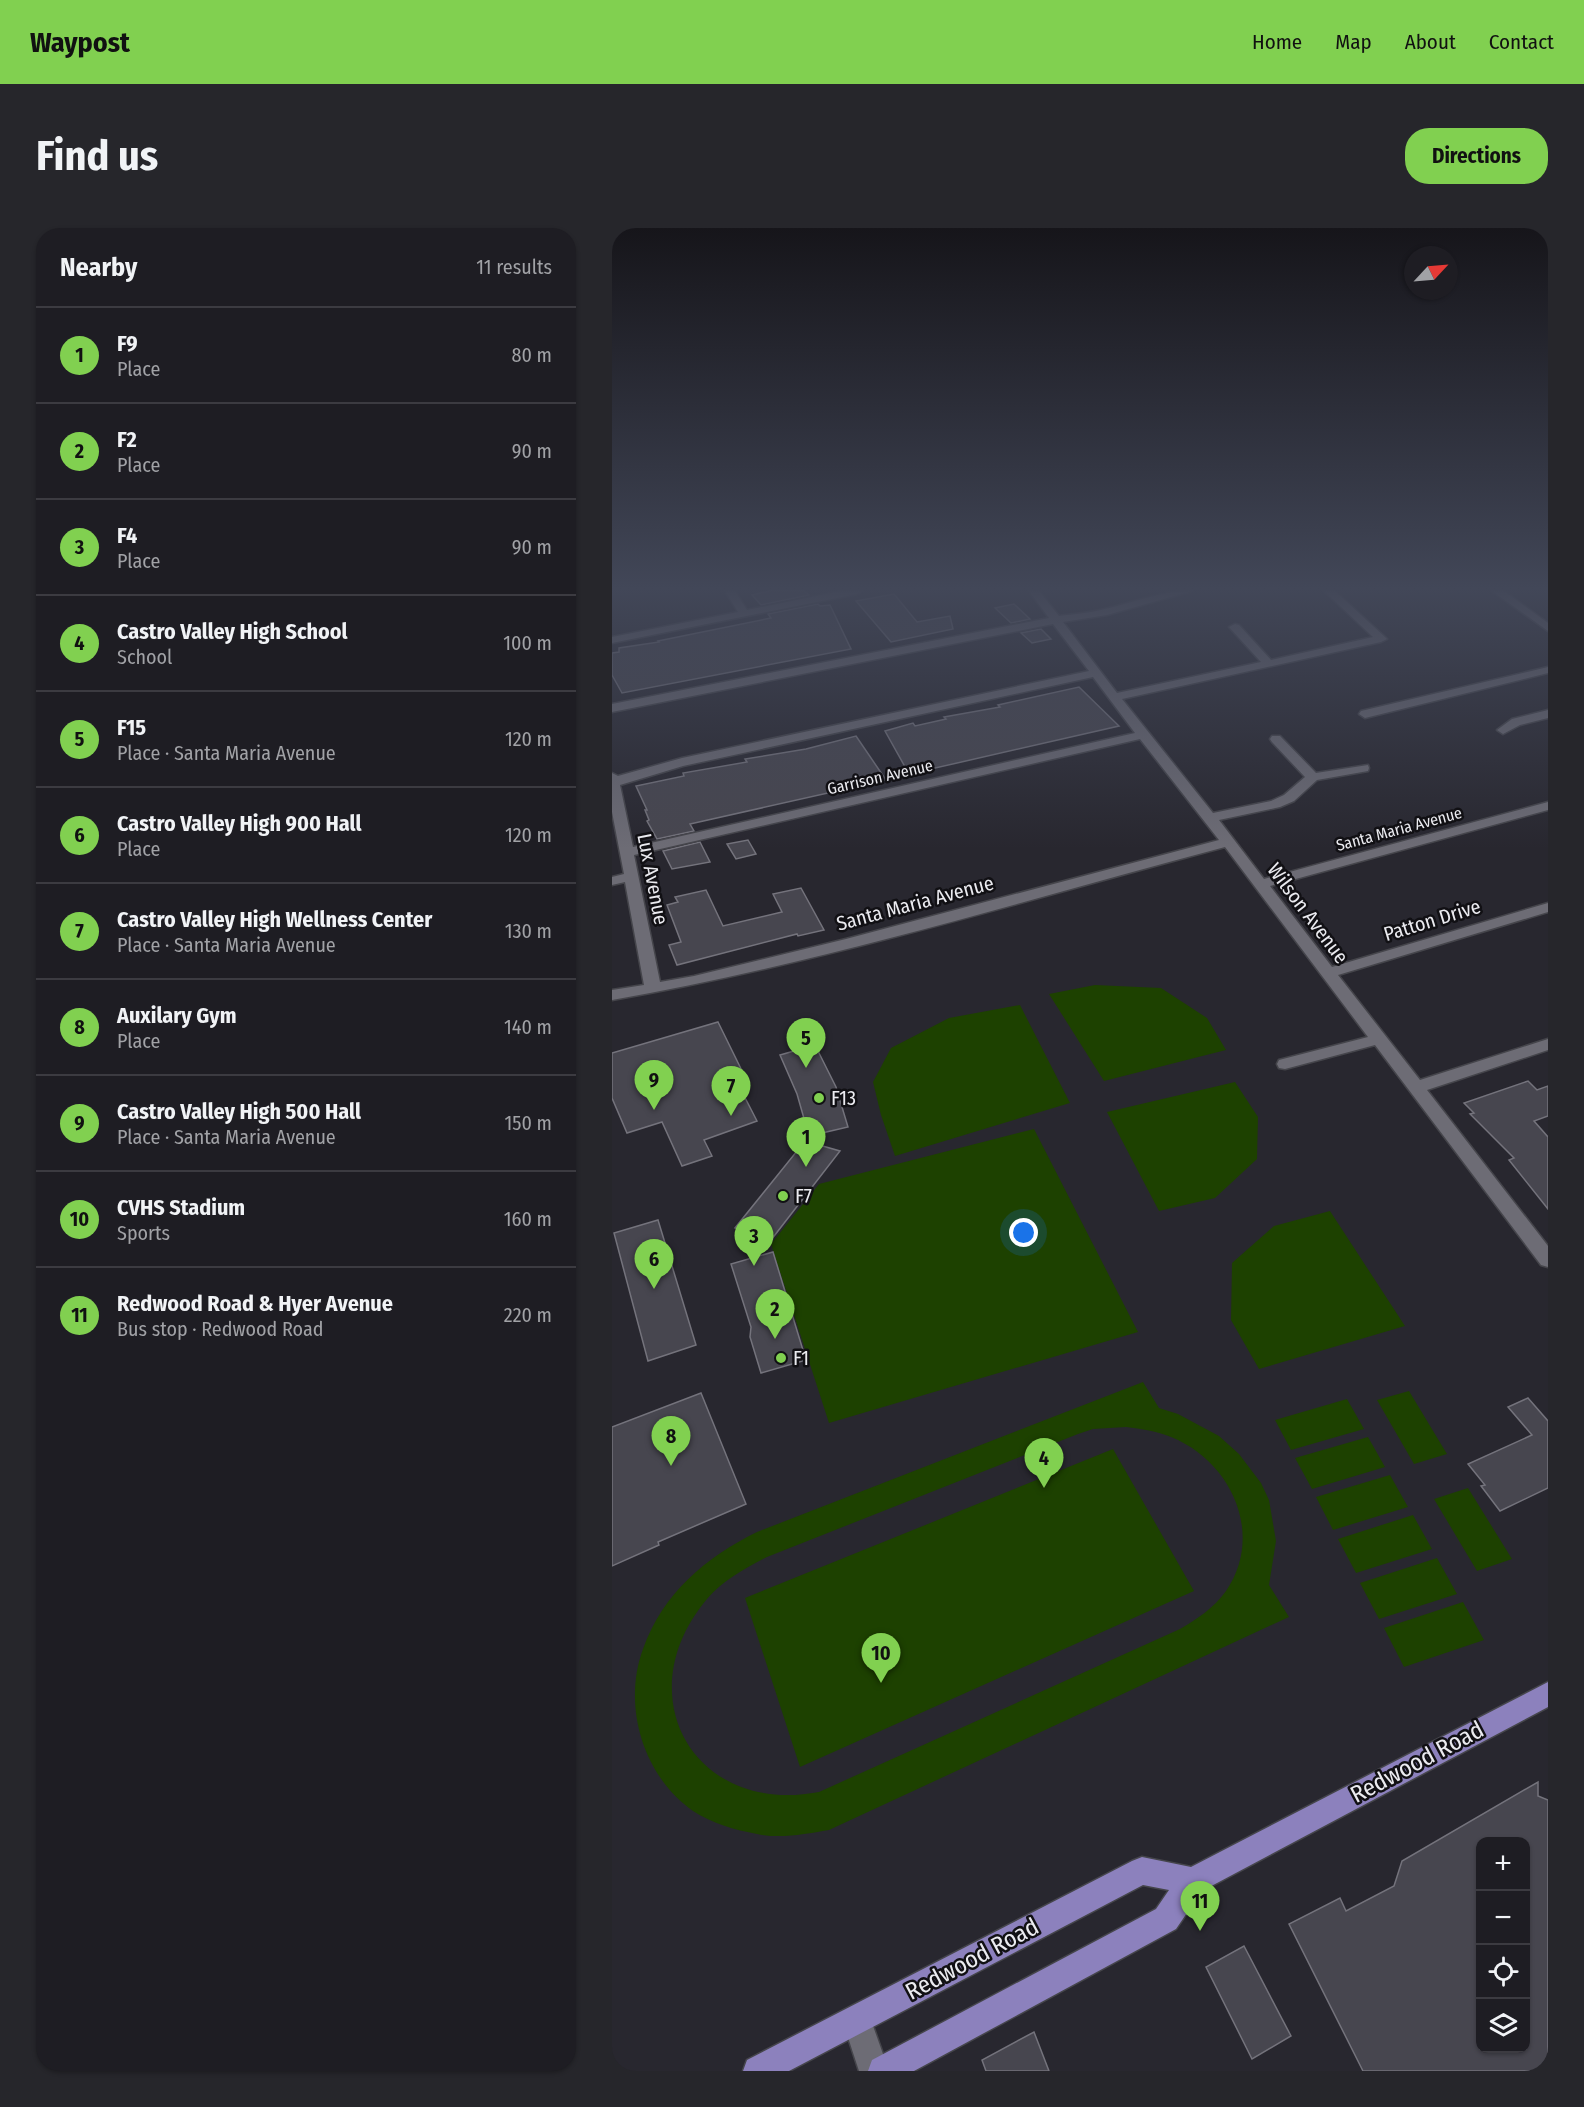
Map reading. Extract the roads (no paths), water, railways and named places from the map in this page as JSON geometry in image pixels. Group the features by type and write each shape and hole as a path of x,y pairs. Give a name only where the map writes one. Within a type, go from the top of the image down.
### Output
{"main road":[{"name":"Redwood Road","path":"883,2071 1166,1919 1192,1881 1548,1694"},
{"name":"Redwood Road","path":"758,2071 1142,1871 1192,1881"}],"street":[{"path":"612,708 768,677"},
{"path":"612,781 682,762 1077,677"},
{"name":"Wilson Avenue","path":"1099,677 1210,818 1548,1260"},
{"path":"1114,697 1208,677"},
{"path":"1365,714 1519,677"},
{"path":"1503,730 1516,722 1548,714"},
{"name":"Garrison Avenue","path":"626,853 1143,735"},
{"path":"1276,739 1313,777"},
{"path":"1210,818 1275,804 1289,798 1313,777 1364,768"},
{"name":"Lux Avenue","path":"612,781 653,989"},
{"name":"Santa Maria Avenue","path":"1260,884 1548,806"},
{"name":"Santa Maria Avenue","path":"612,995 653,989 850,943 1227,842"},
{"path":"612,881 630,877"},
{"name":"Patton Drive","path":"1327,973 1548,907"},
{"path":"1285,1064 1379,1039"},
{"path":"1417,1087 1548,1044"},
{"path":"857,2019 874,2071"}],"place":[{"name":"F15","path":"806,1068"},
{"name":"F13","path":"819,1098"},
{"name":"Castro Valley High 500 Hall","path":"654,1110"},
{"name":"Castro Valley High Wellness Center","path":"731,1116"},
{"name":"F9","path":"806,1167"},
{"name":"F7","path":"783,1196"},
{"name":"F4","path":"754,1266"},
{"name":"Castro Valley High 900 Hall","path":"654,1289"},
{"name":"F2","path":"775,1339"},
{"name":"F1","path":"781,1358"},
{"name":"Auxilary Gym","path":"671,1466"},
{"name":"Castro Valley High School","path":"1044,1488"},
{"name":"CVHS Stadium","path":"881,1683"},
{"name":"Redwood Road & Hyer Avenue","path":"1200,1931"}]}
